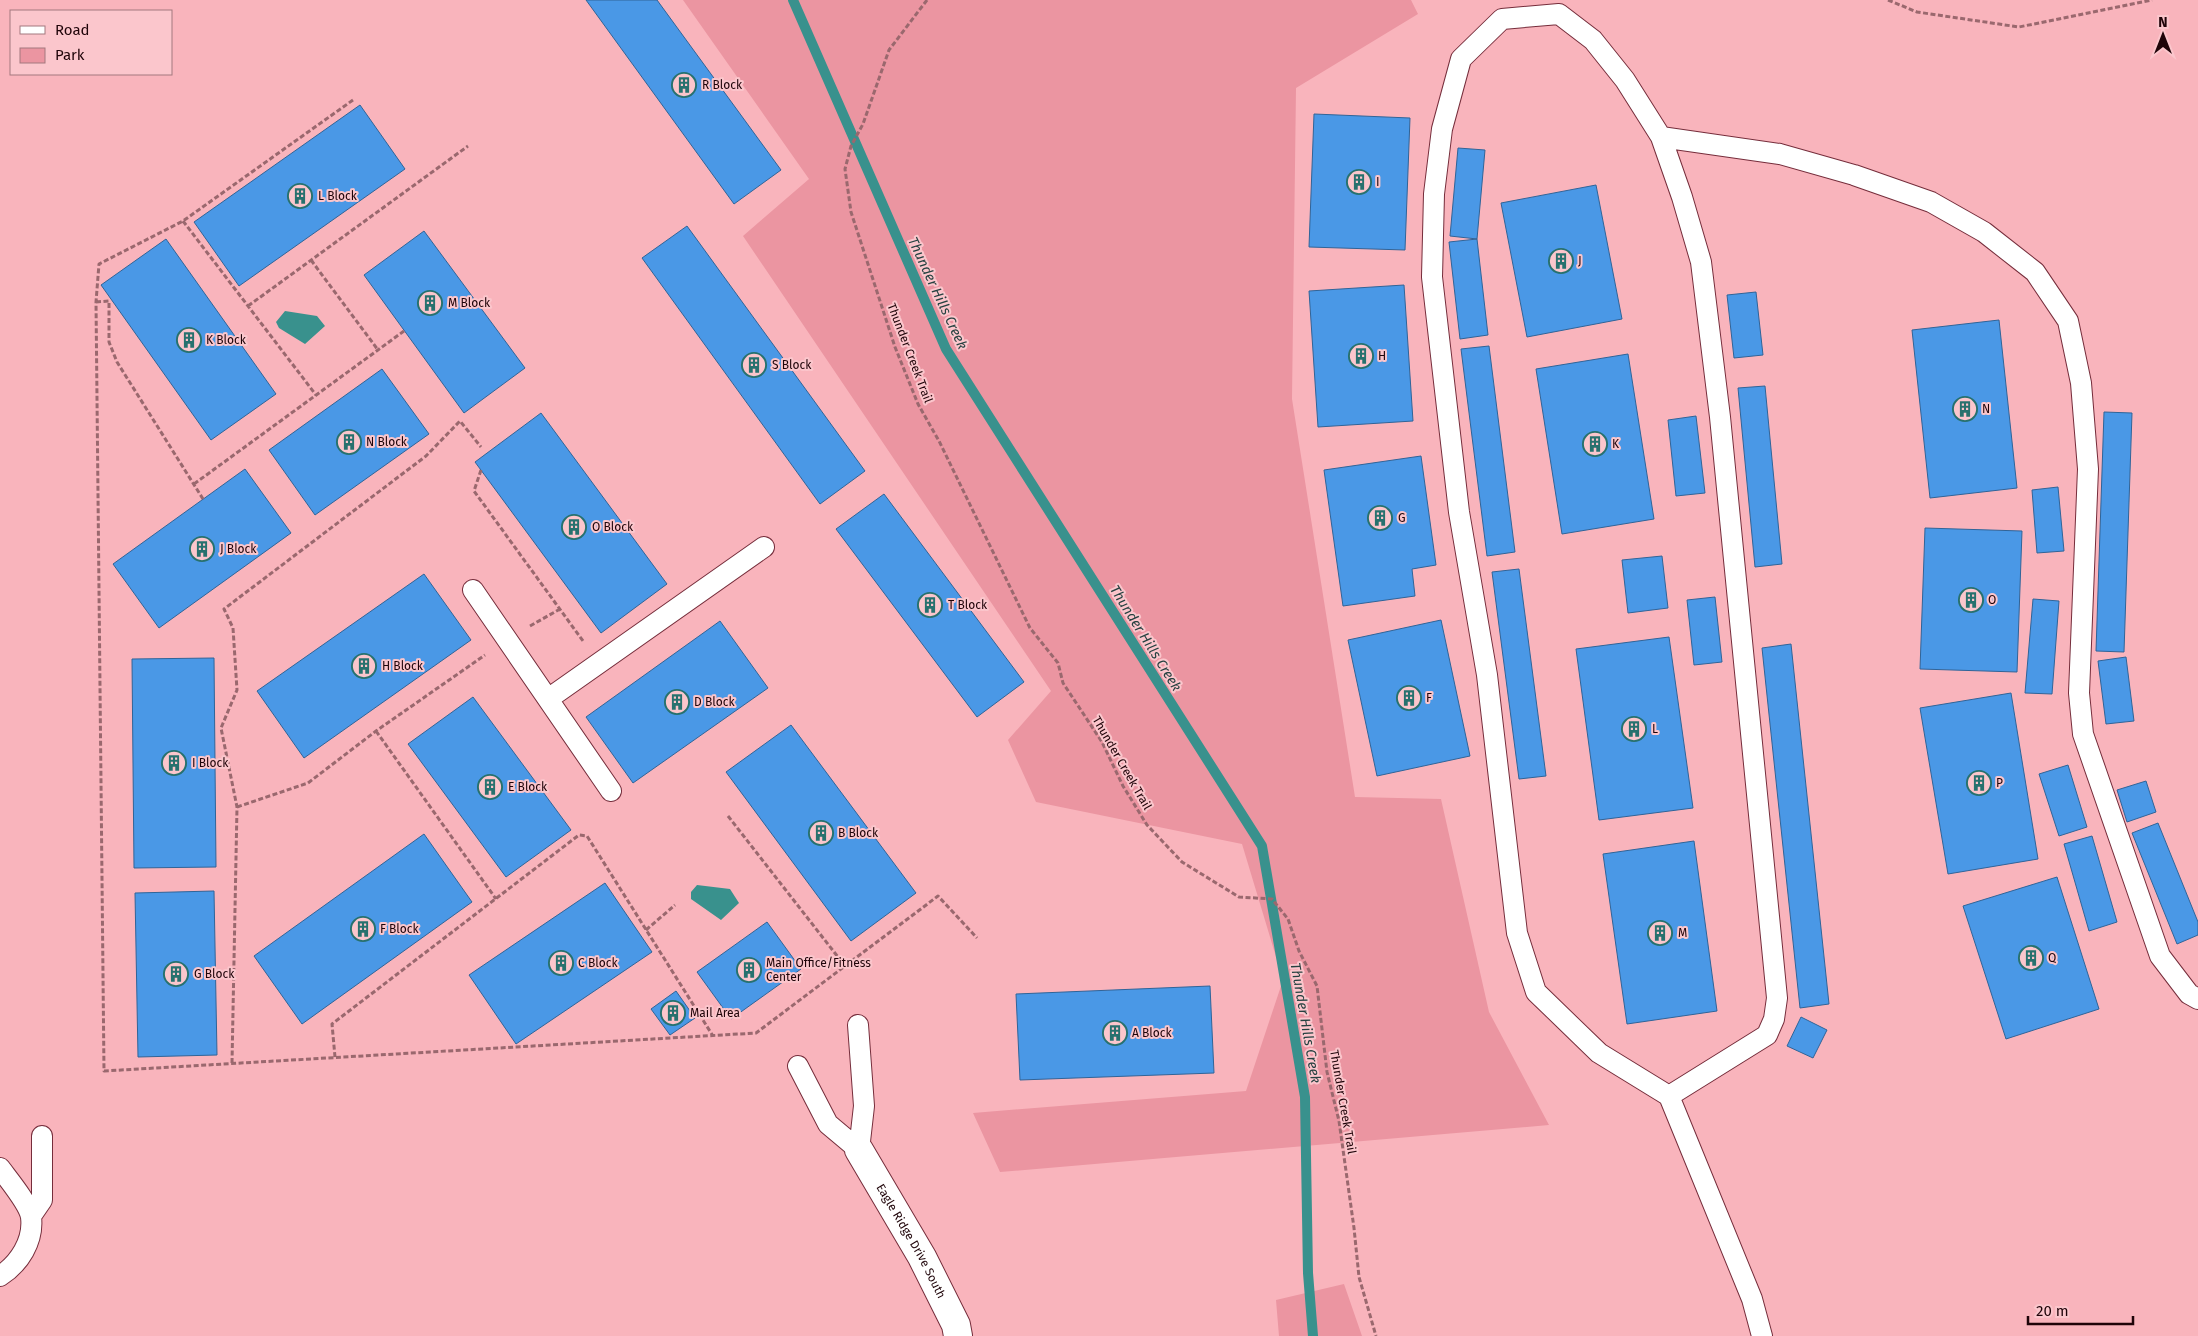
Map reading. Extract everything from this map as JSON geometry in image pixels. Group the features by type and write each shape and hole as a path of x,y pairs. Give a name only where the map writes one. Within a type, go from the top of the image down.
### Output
{"street":[{"name":"Eagle Ridge Drive South","path":"859,1150 922,1257 956,1325 958,1336"}],"lane":[{"path":"1669,1096 1767,1035 1774,1019 1778,998 1720,417 1701,262 1682,197 1661,137 1625,80 1593,40 1559,14 1502,19 1461,59 1442,129 1434,194 1432,276 1459,512 1487,675 1517,933 1536,992 1599,1053 1669,1096 1752,1299 1762,1336"},
{"path":"1661,137 1780,154 1854,175 1931,202 1984,232 2035,272 2068,322 2081,383 2088,469 2079,693 2083,734 2160,956 2189,994 2198,999"},
{"path":"548,698 764,547"},
{"path":"473,590 611,791"},
{"path":"858,1025 864,1106 859,1150"},
{"path":"798,1066 828,1124 859,1150"},
{"path":"0,1276 13,1268 29,1242 31,1216 42,1200 42,1136"},
{"path":"0,1168 31,1216"}],"path":[{"name":"Thunder Creek Trail","path":"927,0 889,50 862,124 851,146 845,169 851,212 895,347 918,404 939,441 1030,628 1058,664 1063,683 1102,742 1122,786 1147,825 1182,862 1239,897 1272,899 1288,919 1299,951 1317,986 1327,1072 1339,1121 1359,1277 1376,1336"},
{"path":"1888,0 1917,12 2019,27 2152,0"},
{"path":"353,100 183,220 99,264 96,302 104,1071 756,1033 938,896 977,938"},
{"path":"248,306 468,146"},
{"path":"183,220 316,395"},
{"path":"311,260 378,350"},
{"path":"96,302 109,301 110,342 117,362 203,499"},
{"path":"194,484 404,331"},
{"path":"232,1063 237,807 221,728 237,690 232,628 224,609 426,456 460,421 481,447"},
{"path":"481,470 474,491 599,663"},
{"path":"237,807 308,783 376,731 507,639 560,609"},
{"path":"376,731 496,899"},
{"path":"728,816 845,966"},
{"path":"335,1057 332,1024 579,835 587,836 713,1036"},
{"path":"646,930 675,904"}],"green space":[{"path":"683,0 1411,0 1418,14 1296,88 1292,399 1355,797 1441,799 1489,1012 1549,1125 1000,1172 973,1113 1246,1091 1283,980 1242,844 1036,802 1008,740 1051,691 743,236 809,179"},
{"path":"1344,1284 1362,1336 1279,1336 1276,1300"}],"water":[{"path":"285,311 317,316 325,326 305,344 279,328 276,322"},
{"path":"697,885 730,889 739,903 721,920 691,899 691,892"}],"building":[{"name":"R Block","path":"586,0 657,0 781,170 734,204"},
{"name":"L Block","path":"360,105 405,169 239,286 194,222"},
{"name":"I","path":"1314,114 1410,118 1405,250 1309,247"},
{"path":"1458,148 1485,150 1477,239 1450,236"},
{"name":"J","path":"1596,185 1622,319 1527,337 1501,203"},
{"name":"S Block","path":"687,226 865,471 820,504 642,258"},
{"name":"M Block","path":"424,231 525,368 464,413 364,275"},
{"name":"K Block","path":"166,239 276,394 211,440 101,285"},
{"path":"1477,239 1488,335 1460,339 1449,242"},
{"name":"H","path":"1404,285 1413,421 1318,427 1309,291"},
{"path":"1756,292 1763,355 1734,358 1727,295"},
{"name":"N","path":"1999,320 2017,488 1930,498 1912,330"},
{"path":"1489,346 1515,552 1487,556 1461,349"},
{"name":"K","path":"1628,354 1654,519 1562,534 1536,369"},
{"name":"N Block","path":"382,369 429,434 315,515 269,450"},
{"path":"1765,386 1782,564 1755,567 1738,388"},
{"path":"2104,412 2132,413 2124,652 2096,651"},
{"name":"O Block","path":"541,413 667,584 601,633 475,462"},
{"path":"1696,416 1705,493 1676,496 1668,420"},
{"name":"G","path":"1421,456 1436,565 1412,569 1415,596 1343,606 1324,470"},
{"name":"J Block","path":"245,469 291,533 159,628 113,564"},
{"path":"2058,487 2064,551 2037,553 2032,490"},
{"name":"T Block","path":"884,494 1024,682 977,717 836,529"},
{"name":"O","path":"1925,528 2022,531 2017,672 1920,669"},
{"path":"1662,556 1668,608 1628,613 1622,560"},
{"path":"1519,569 1546,776 1519,779 1492,572"},
{"name":"H Block","path":"424,574 471,640 304,758 257,691"},
{"path":"1715,597 1722,662 1694,665 1687,600"},
{"path":"2033,599 2059,601 2052,694 2025,693"},
{"name":"F","path":"1441,620 1470,756 1377,776 1348,640"},
{"name":"D Block","path":"720,621 768,688 633,783 586,717"},
{"name":"L","path":"1669,637 1693,808 1599,820 1576,649"},
{"path":"1791,644 1829,1004 1800,1008 1762,648"},
{"path":"2126,657 2134,721 2106,724 2098,661"},
{"name":"I Block","path":"214,658 216,867 134,868 132,659"},
{"name":"P","path":"2011,693 2038,859 1948,874 1920,708"},
{"name":"E Block","path":"473,697 571,830 506,877 408,744"},
{"name":"B Block","path":"791,725 916,893 851,941 726,772"},
{"path":"2068,765 2087,827 2059,836 2039,774"},
{"path":"2146,781 2156,812 2127,822 2117,790"},
{"path":"2158,823 2198,922 2198,935 2177,944 2132,833"},
{"name":"F Block","path":"424,834 472,902 302,1024 254,956"},
{"path":"2092,836 2117,922 2089,931 2064,844"},
{"name":"M","path":"1694,841 1717,1011 1627,1024 1603,854"},
{"name":"Q","path":"2057,877 2099,1009 2006,1039 1963,906"},
{"name":"C Block","path":"605,883 652,952 516,1044 469,975"},
{"name":"G Block","path":"214,891 217,1055 138,1057 135,893"},
{"name":"Main Office/Fitness Center","path":"767,922 801,969 731,1019 697,972"},
{"name":"A Block","path":"1210,986 1214,1073 1020,1080 1016,994"},
{"name":"Mail Area","path":"676,991 695,1018 670,1035 651,1009"},
{"path":"1801,1017 1827,1030 1813,1058 1787,1046"}],"waterway":[{"name":"Thunder Hills Creek","path":"793,0 946,349 1262,846 1305,1097 1308,1273 1313,1336"}],"place":[{"name":"R Block","path":"684,85"},
{"name":"I","path":"1359,182"},
{"name":"L Block","path":"300,196"},
{"name":"J","path":"1561,261"},
{"name":"M Block","path":"430,303"},
{"name":"K Block","path":"189,340"},
{"name":"H","path":"1361,356"},
{"name":"S Block","path":"754,365"},
{"name":"N","path":"1965,409"},
{"name":"N Block","path":"349,442"},
{"name":"K","path":"1595,444"},
{"name":"G","path":"1380,518"},
{"name":"O Block","path":"574,527"},
{"name":"J Block","path":"202,549"},
{"name":"O","path":"1971,600"},
{"name":"T Block","path":"930,605"},
{"name":"H Block","path":"364,666"},
{"name":"F","path":"1409,698"},
{"name":"D Block","path":"677,702"},
{"name":"L","path":"1634,729"},
{"name":"I Block","path":"174,763"},
{"name":"P","path":"1979,783"},
{"name":"E Block","path":"490,787"},
{"name":"B Block","path":"821,833"},
{"name":"F Block","path":"363,929"},
{"name":"M","path":"1660,933"},
{"name":"Q","path":"2031,958"},
{"name":"C Block","path":"561,963"},
{"name":"Main Office/Fitness Center","path":"749,970"},
{"name":"G Block","path":"176,974"},
{"name":"Mail Area","path":"673,1013"},
{"name":"A Block","path":"1115,1033"}]}
